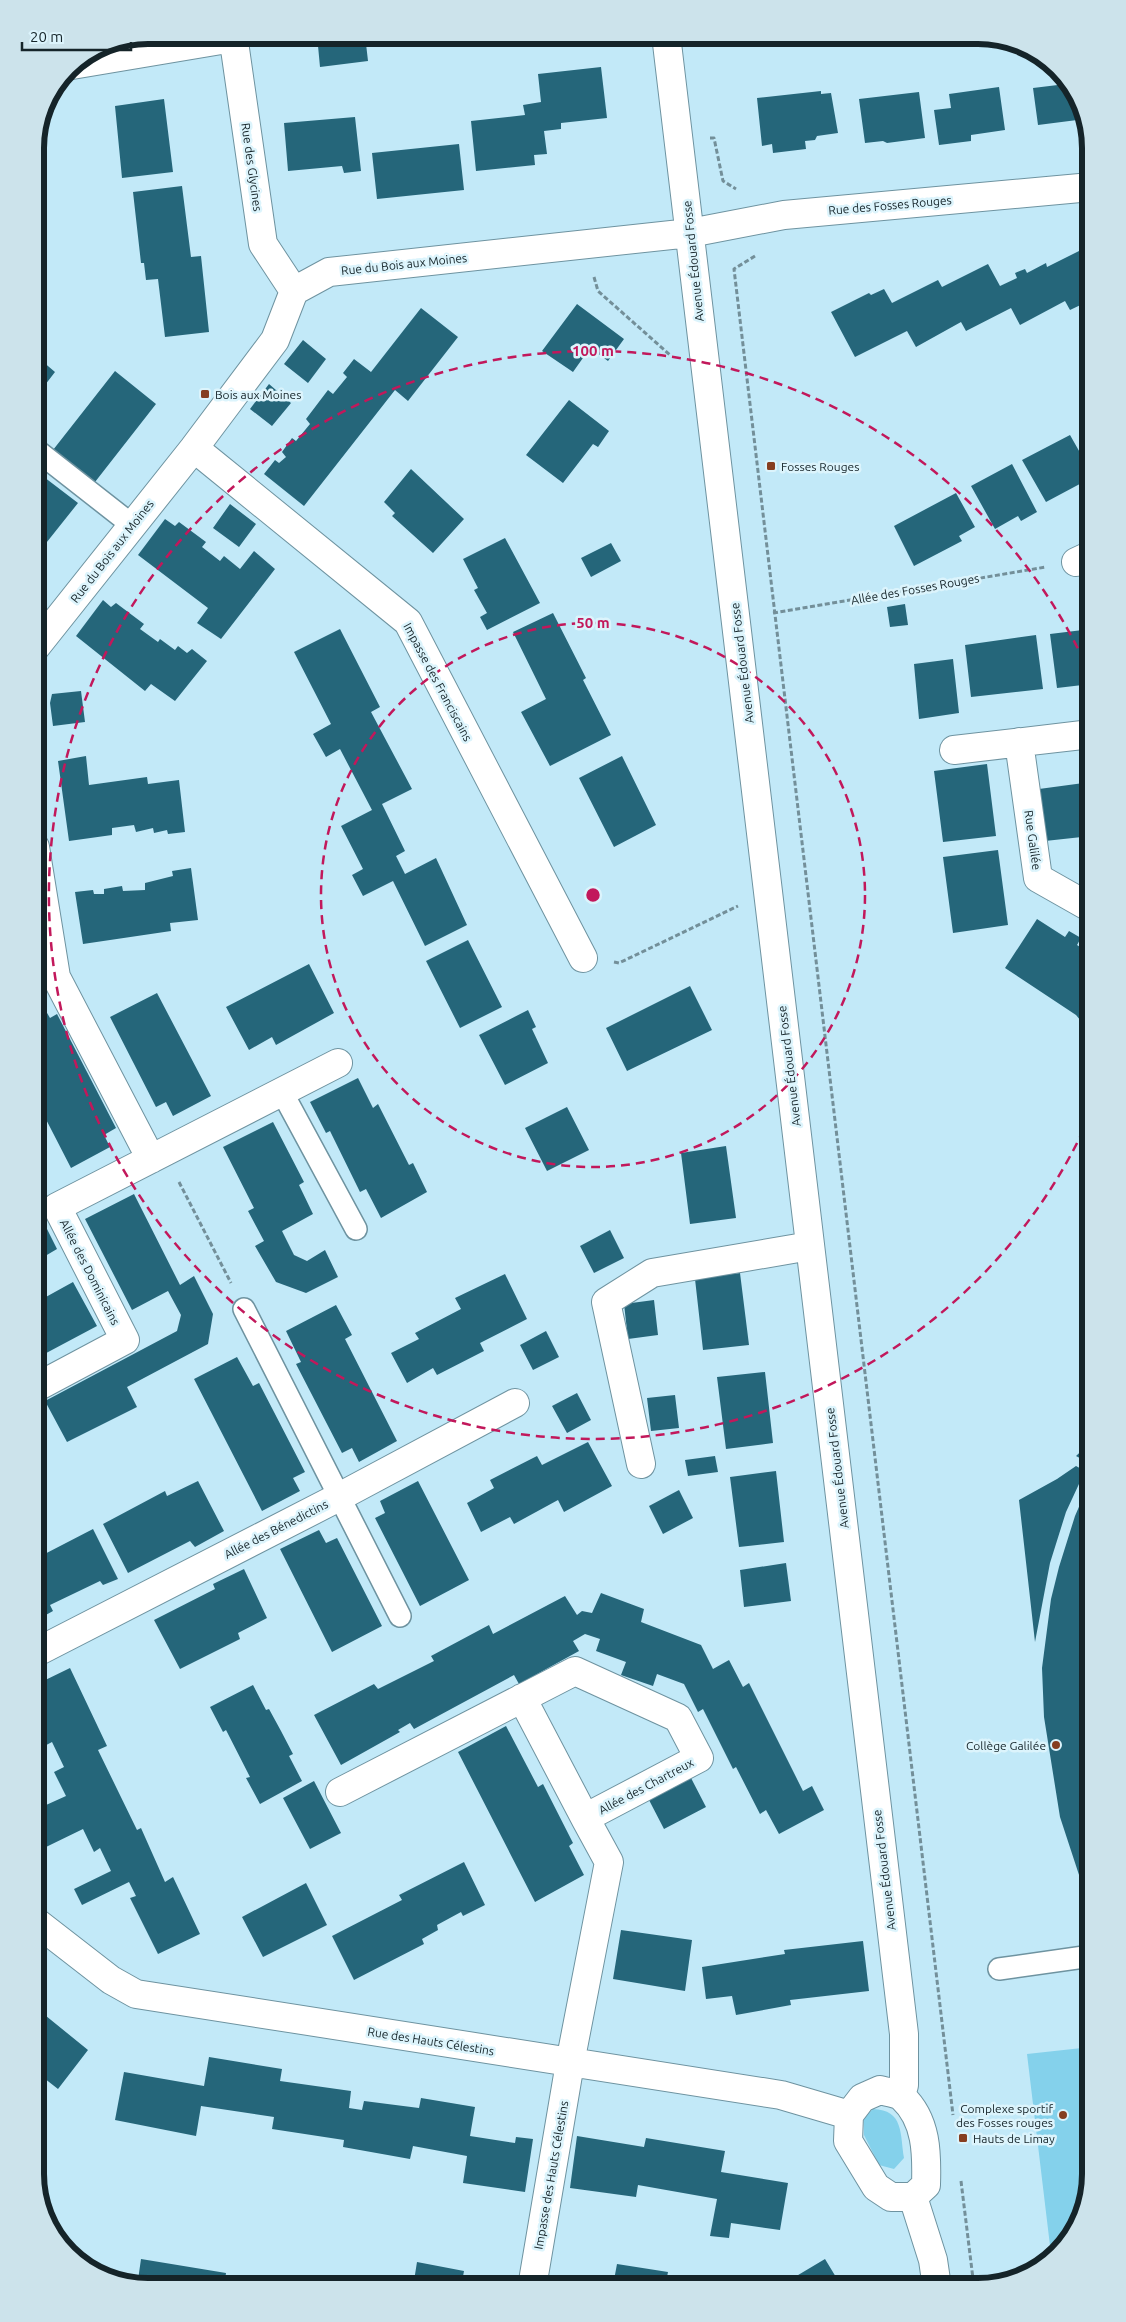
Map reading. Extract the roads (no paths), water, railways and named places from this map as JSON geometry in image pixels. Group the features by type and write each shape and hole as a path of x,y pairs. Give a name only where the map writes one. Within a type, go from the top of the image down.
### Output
{"street":[{"path":"89,62 193,44"},
{"name":"Rue des Glycines","path":"234,44 263,244 294,290"},
{"name":"Avenue Édouard Fosse","path":"667,44 906,2048 904,2085 901,2096"},
{"name":"Rue des Fosses Rouges","path":"690,233 784,215 1082,187"},
{"name":"Rue du Bois aux Moines","path":"44,637 194,448 275,340 294,290 328,272 690,233"},
{"name":"Impasse des Franciscains","path":"194,448 408,622 583,958"},
{"path":"954,750 1082,735"},
{"name":"Rue Galilée","path":"1019,742 1038,878 1082,903"},
{"path":"44,903 56,977 158,1156"},
{"name":"Allée des Dominicains","path":"44,1383 125,1340 57,1207 338,1063"},
{"path":"641,1464 606,1302 652,1273 810,1246"},
{"name":"Allée des Bénedictins","path":"44,1648 339,1497 515,1403"},
{"name":"Allée des Chartreux","path":"340,1792 575,1671 678,1718 699,1758 585,1818"},
{"name":"Allée des Chartreux","path":"522,1698 609,1862 570,2063"},
{"name":"Rue des Hauts Célestins","path":"44,1928 111,1980 136,1994 781,2095 849,2115"},
{"name":"Impasse des Hauts Célestins","path":"534,2278 570,2063"},
{"path":"880,2090 901,2096 922,2124 927,2158 926,2185 913,2197 891,2197 876,2187 848,2141 849,2115 862,2098 880,2090"},
{"path":"913,2197 933,2260 936,2278"}],"lane":[{"path":"44,456 132,525"},
{"path":"282,1092 356,1229"},
{"path":"244,1309 400,1616"},
{"path":"999,1969 1082,1957"}],"place":[{"name":"Bois aux Moines","path":"205,394"},
{"name":"Fosses Rouges","path":"771,466"},
{"name":"Collège Galilée","path":"1056,1745"},
{"name":"Complexe sportif des Fosses rouges","path":"1063,2115"},
{"name":"Hauts de Limay","path":"963,2138"}]}
